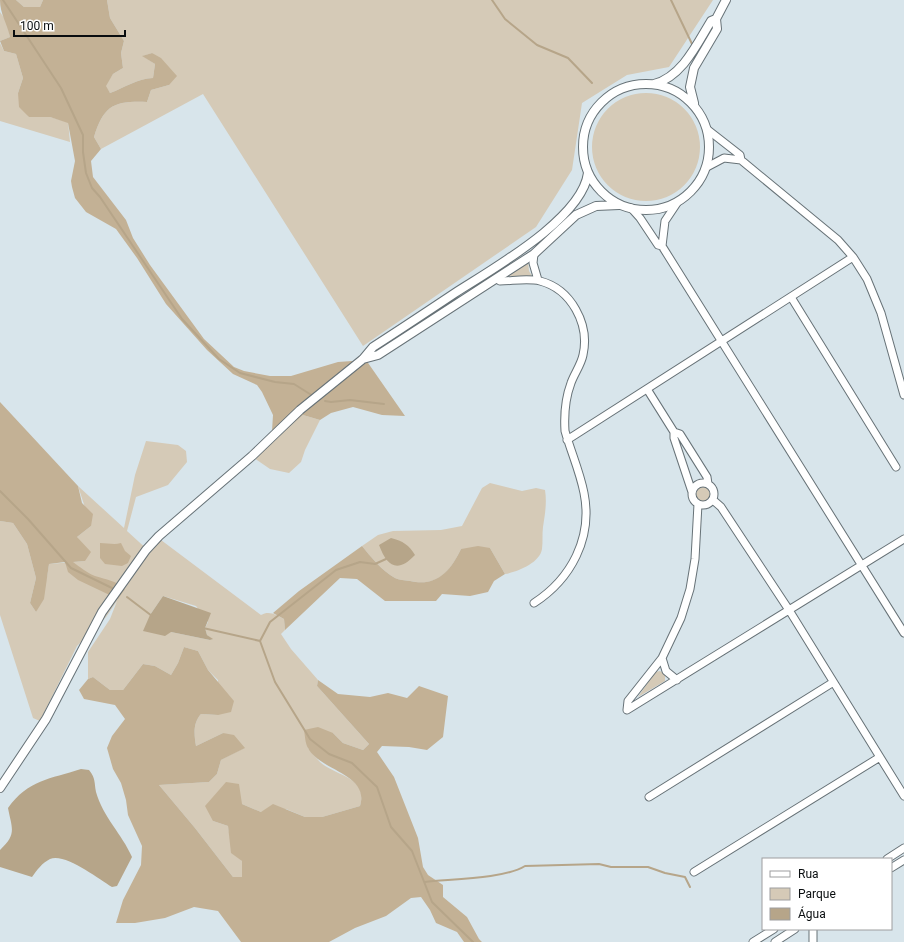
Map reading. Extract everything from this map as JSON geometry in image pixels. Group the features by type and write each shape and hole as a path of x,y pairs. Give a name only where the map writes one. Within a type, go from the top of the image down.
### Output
{"street":[{"path":"694,105 690,93 691,75 697,61 717,29 716,19 726,0"},
{"path":"0,788 46,719 102,612 146,550 159,536 252,456 300,410 363,359 373,346 524,249 577,200 587,183 588,173 583,146 586,127 595,110 604,100 616,92 634,85 662,82 681,66 710,21 716,19"},
{"path":"653,84 671,89 687,98 694,105 708,130 710,149 707,167 698,184 677,203 665,221 662,246"},
{"path":"708,130 740,155 741,160"},
{"path":"707,167 724,158 741,160 838,240 853,257 867,279 880,314 904,394"},
{"path":"588,173 602,192 622,205 631,208 654,210 677,203"},
{"path":"363,359 378,354 534,254 570,219 582,211 603,205 622,205"},
{"path":"631,208 640,218 658,245 662,246 904,632"},
{"path":"534,254 533,263 538,280"},
{"path":"567,440 853,257"},
{"path":"497,279 500,281 538,280 553,287 566,297 580,317 584,332 583,356 571,383 566,403 564,422 567,440 584,494 586,515 584,536 577,556 566,574 552,590 534,603"},
{"path":"791,297 896,467"},
{"path":"647,389 674,432 674,438 693,499 698,504 705,506 713,500"},
{"path":"674,432 680,434 707,477 708,484 713,489 713,500 721,507 789,610 832,683 904,796"},
{"path":"692,492 698,484 708,484"},
{"path":"698,504 695,559 690,589 676,632 662,658 628,701 627,710 904,539"},
{"path":"662,658 666,670 676,680"},
{"path":"649,797 832,683"},
{"path":"694,872 880,757"},
{"path":"889,858 904,848"},
{"path":"892,867 904,860"},
{"path":"753,942 772,930"},
{"path":"775,942 793,930"},
{"path":"813,930 813,942"}],"green space":[{"path":"16,0 43,0 40,7 24,7"},
{"path":"107,0 713,0 669,67 627,75 582,103 572,170 536,227 363,346 203,94 101,149 94,137 106,112 118,104 147,102 151,90 169,85 152,53 143,56 155,64 153,78 136,81 110,93 105,86 113,74 123,68 121,53 124,41 110,18"},
{"path":"0,12 7,22 10,37 0,41"},
{"path":"0,43 4,51 16,54 23,78 18,93 29,117 50,117 68,122 70,142 0,121"},
{"path":"646,93 667,97 684,109 696,126 700,147 696,168 684,185 667,197 646,201 625,197 608,185 596,168 592,147 596,126 608,109 625,97"},
{"path":"528,262 529,271 532,276 508,276"},
{"path":"303,415 320,420 305,450 301,462 289,473 270,469 254,458"},
{"path":"146,441 178,445 186,451 187,462 168,485 136,497 127,531 150,552 161,540 261,615 270,613 284,619 285,630 281,634 291,649 318,680 317,686 369,744 363,750 343,743 333,733 308,748 326,767 349,778 355,783 360,789 360,806 322,817 305,817 286,809 261,812 242,804 213,821 228,826 230,838 242,861 242,877 233,877 159,785 209,782 217,774 221,760 244,748 223,733 196,746 195,729 198,717 201,714 218,715 218,680 208,670 198,651 184,647 178,663 171,675 155,666 143,664 123,690 110,690 93,677 88,679 88,652 110,619 117,601 106,617 77,646 40,721 33,718 0,615 0,521 13,523 27,544 36,578 30,603 36,612 47,577 49,564 85,561 77,537 91,526 78,486 124,528 135,475","holes":["163,596 196,606 208,622 205,628 207,635 212,639 210,640 171,632 150,615"]},
{"path":"490,483 522,491 536,488 545,490 546,504 542,549 537,559 533,563 521,569 505,574 490,548 461,549 447,571 435,580 419,582 402,580 395,578 386,572 362,546 378,535 393,531 441,530 462,526 482,488"},
{"path":"703,487 708,489 710,494 708,499 703,501 698,499 696,494 698,489"},
{"path":"660,671 665,674 665,681 638,697 655,672"}],"shaded area":[{"path":"0,0 16,0 24,7 40,7 43,0 107,0 110,18 124,41 121,53 123,68 113,74 106,86 110,93 136,81 153,78 155,64 142,56 152,53 161,58 177,76 169,85 151,90 147,102 118,104 106,112 94,137 101,149 91,161 93,177 126,220 133,238 150,265 204,339 234,367 244,371 270,376 291,376 338,362 366,360 405,416 382,415 353,407 331,413 320,420 303,415 254,458 253,450 272,431 273,415 262,392 257,385 233,374 207,350 166,304 137,258 116,229 86,212 75,198 71,181 75,161 68,123 50,117 29,117 19,107 18,93 23,78 16,54 4,51 0,41 10,37 1,10"},
{"path":"0,402 78,486 82,503 93,514 91,526 77,537 91,552 85,561 73,562 92,575 114,582 125,589 118,599 78,580 68,572 65,562 49,564 44,599 36,612 30,603 36,578 27,544 13,523 0,521"},
{"path":"100,543 121,543 125,551 131,556 128,563 122,566 105,564 100,558"},
{"path":"362,546 377,564 386,572 400,580 427,582 435,580 447,571 461,549 478,546 490,548 505,574 494,581 488,592 470,596 442,594 436,601 385,601 357,579 340,578 285,630 284,619 273,613 299,591"},
{"path":"184,647 198,651 208,670 234,701 231,712 218,715 201,714 198,717 195,729 196,746 223,733 234,735 245,748 221,760 217,774 209,782 159,785 233,877 242,877 242,861 231,853 228,826 213,821 205,806 226,782 239,784 242,804 261,812 273,804 305,817 322,817 360,806 361,795 358,787 351,780 314,756 306,744 304,730 318,727 333,733 343,743 363,750 369,744 317,686 318,680 338,694 370,697 388,693 407,698 419,686 448,696 443,737 427,750 409,747 382,746 377,752 394,777 418,838 423,867 428,875 443,885 443,897 467,917 482,942 464,942 457,932 436,923 430,910 421,897 411,898 386,916 355,928 329,942 241,942 218,911 194,907 165,918 135,923 116,923 123,900 141,865 142,846 128,815 126,800 121,783 113,769 107,748 112,736 125,719 115,705 84,699 79,690 88,679 93,677 110,690 123,690 143,664 155,666 171,675 178,663"}],"water":[{"path":"391,538 405,544 415,555 403,564 398,566 393,565 385,558 379,545"},
{"path":"163,596 211,613 205,628 207,635 213,639 210,640 171,632 165,636 143,631 150,615"},
{"path":"81,769 89,770 93,776 99,801 132,857 117,886 112,887 73,863 57,858 50,859 38,869 32,877 0,867 0,850 9,840 12,831 8,808 23,792 32,786 50,778"}],"waterway":[{"path":"3,0 61,88 83,135 83,152 86,173 92,188 100,197 182,319 219,359 240,373 275,382 294,384 313,396"},
{"path":"492,0 505,19 537,45 568,58 592,83"},
{"path":"671,0 693,46"},
{"path":"325,401 331,402 350,400 384,404"},
{"path":"0,491 28,519 71,568 114,589"},
{"path":"260,641 270,622 336,570 360,562 375,564 386,559"},
{"path":"127,597 152,616"},
{"path":"203,628 260,641 275,682 310,739 329,754 352,763 377,787 391,827 412,851 432,902 473,942"},
{"path":"425,882 477,878 504,874 525,866 599,864 611,867 648,867 665,873 685,877 690,887"}]}
